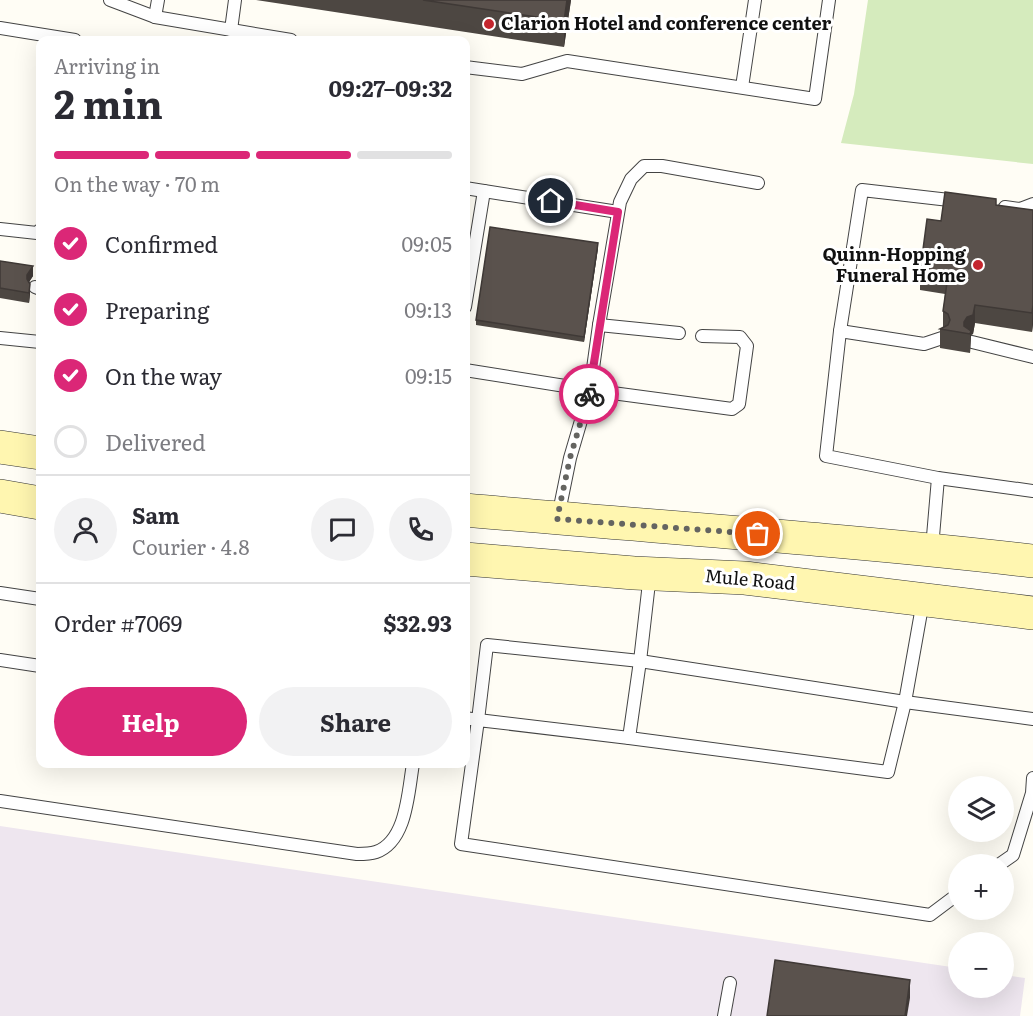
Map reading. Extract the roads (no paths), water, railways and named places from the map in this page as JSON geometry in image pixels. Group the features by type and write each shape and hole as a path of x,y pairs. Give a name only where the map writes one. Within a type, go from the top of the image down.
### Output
{"main road":[{"path":"0,447 36,452"},
{"path":"0,496 36,502"},
{"path":"470,510 931,549 1033,561"},
{"path":"924,600 931,549"},
{"name":"Mule Road","path":"470,559 768,580 1033,613"}],"lane":[{"path":"110,0 155,17 267,36"},
{"path":"155,17 158,0"},
{"path":"231,30 235,0"},
{"path":"742,87 755,0"},
{"path":"470,68 522,74 567,61 815,99 829,0"},
{"path":"0,28 50,36"},
{"path":"557,519 570,458 590,390 620,202 631,179 644,166 662,166 758,183"},
{"path":"470,189 618,212"},
{"path":"975,203 862,190 840,331 826,456 938,478 1033,491"},
{"path":"470,276 484,191"},
{"path":"998,206 1020,209 1033,204"},
{"path":"0,229 36,233"},
{"path":"599,325 679,333"},
{"path":"840,331 924,344 942,338"},
{"path":"470,371 732,410 739,404 747,346 740,337 702,336"},
{"path":"0,338 36,342"},
{"path":"972,342 1033,357"},
{"path":"931,549 938,478"},
{"path":"629,738 650,573"},
{"path":"0,593 36,598"},
{"path":"470,719 888,772 905,702 924,600"},
{"path":"948,902 930,915 461,844 487,645 640,661 905,702 1033,719"},
{"path":"0,660 36,665"},
{"path":"0,801 357,854 376,852 398,836 405,812 412,768"},
{"path":"1013,854 1032,793 1033,778"},
{"path":"724,1016 730,983"}],"place":[{"name":"Clarion Hotel and conference center","path":"489,24"},
{"name":"Quinn-Hopping Funeral Home","path":"978,265"}]}
